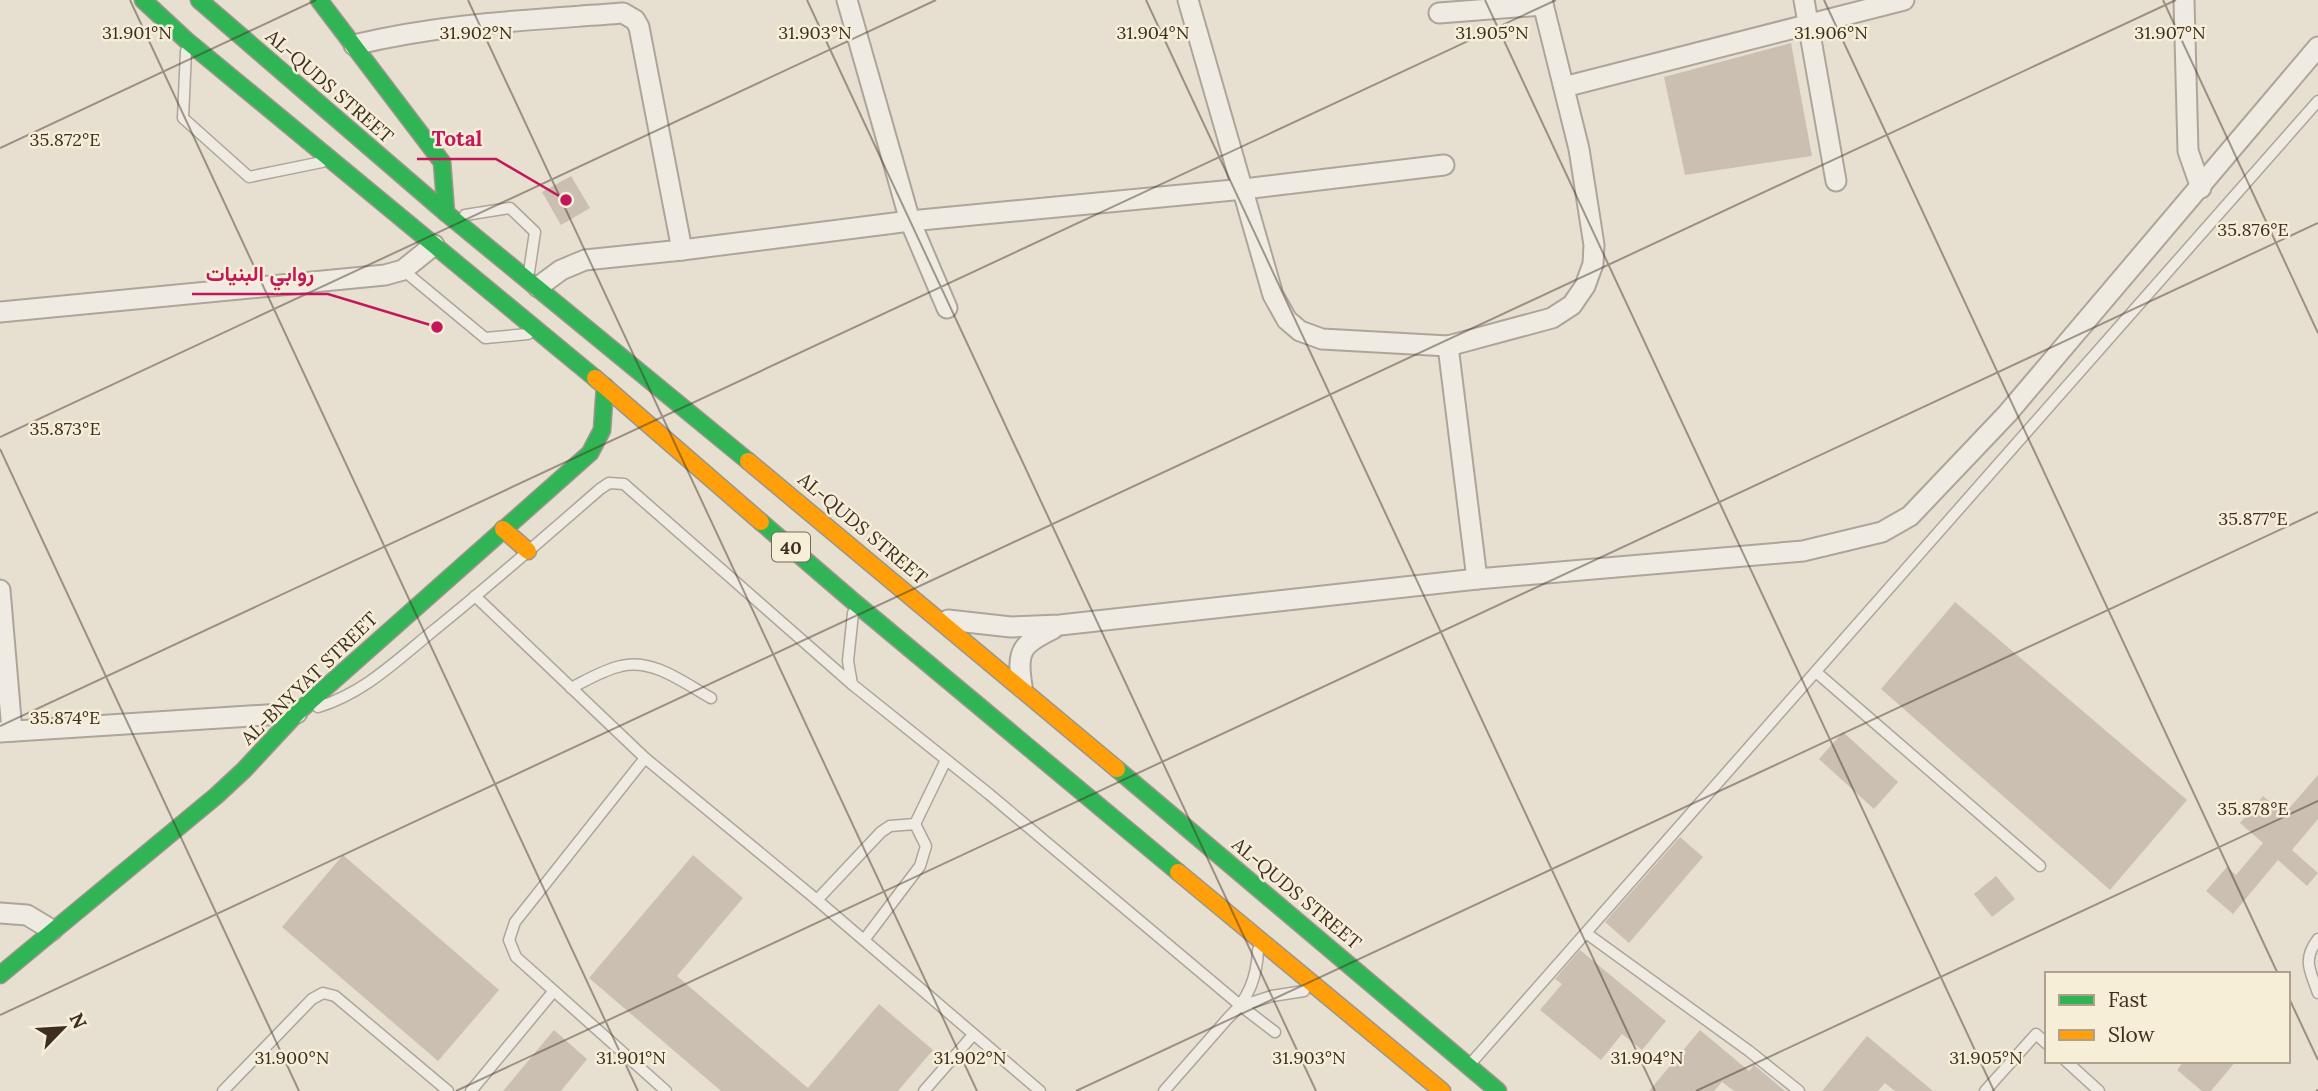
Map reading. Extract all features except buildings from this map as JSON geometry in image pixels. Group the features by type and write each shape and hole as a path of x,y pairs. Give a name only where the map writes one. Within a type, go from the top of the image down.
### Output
{"main road":[{"path":"134,0 156,11"},
{"name":"40","path":"143,0 186,40 605,386 854,602 1442,1091"},
{"name":"AL-QUDS STREET","path":"199,0 449,215 939,618 1498,1091"},
{"path":"319,0 442,162 449,215"},
{"path":"243,17 302,89"},
{"name":"AL-BNYYAT STREET","path":"0,975 216,796 297,713 590,453 603,431 605,386"},
{"path":"503,529 528,551"}],"street":[{"path":"847,0 911,221 947,308"},
{"path":"1188,0 1273,295 1287,320 1300,331 1322,339 1448,346 1552,318 1572,305 1585,286 1593,264 1594,245 1579,149 1542,3 1439,13"},
{"path":"1804,0 1836,181"},
{"path":"1564,87 1904,0"},
{"path":"2184,0 2188,151 2201,188"},
{"path":"355,45 404,33 467,24 623,13 630,16 639,27 682,250"},
{"path":"939,618 987,626 1060,625 1477,579 1803,551 1882,532 1910,516 2007,414 2318,47"},
{"path":"533,283 585,260 911,221 1244,189 1444,165"},
{"path":"0,312 385,275 403,270 434,245"},
{"path":"1448,346 1477,579"},
{"path":"0,590 6,731 297,713"},
{"path":"1023,689 1019,664 1024,647 1037,636 1060,625"},
{"path":"0,914 27,915 52,930"}],"lane":[{"path":"186,40 183,118 249,177 332,160"},
{"path":"1469,1066 2318,101"},
{"path":"449,215 510,208 535,232 533,283"},
{"path":"403,270 485,338 540,333"},
{"path":"297,713 356,692 608,483 624,484 853,685 1275,1032"},
{"path":"475,596 645,758 817,900 1040,1091"},
{"path":"853,685 848,661 854,602"},
{"path":"571,688 613,668 642,665 660,670 711,698"},
{"path":"1816,672 2040,866"},
{"path":"645,758 515,922 509,940 516,957 666,1091"},
{"path":"915,824 946,760"},
{"path":"817,900 881,832 890,826 915,824"},
{"path":"863,940 920,866 926,846 915,824"},
{"path":"1586,933 1749,1051 1799,1091"},
{"path":"1241,1006 1256,972 1257,935"},
{"path":"2318,939 2308,953 2309,970 2318,992"},
{"path":"1164,1091 1228,1017 1241,1006 1289,992 1322,990"},
{"path":"471,1091 554,992"},
{"path":"226,1090 312,999 323,993 335,996 448,1091"},
{"path":"1985,1091 2036,1034 2045,1042"},
{"path":"924,1091 973,1035"},
{"path":"2068,1063 2099,1091"}],"traffic: fast":[{"path":"143,0 186,40 595,378"},
{"path":"199,0 446,213 748,461"},
{"path":"319,0 442,162 446,213"},
{"path":"0,975 216,796 297,713 590,453 602,430 605,386"},
{"path":"761,522 1178,872"},
{"path":"1117,769 1498,1091"}],"traffic: slow":[{"path":"595,378 761,522"},
{"path":"748,461 1117,769"},
{"path":"503,529 528,551"},
{"path":"1178,872 1442,1091"}],"place":[{"name":"Total","path":"566,200"},
{"name":"روابي البنيات","path":"437,327"}]}
